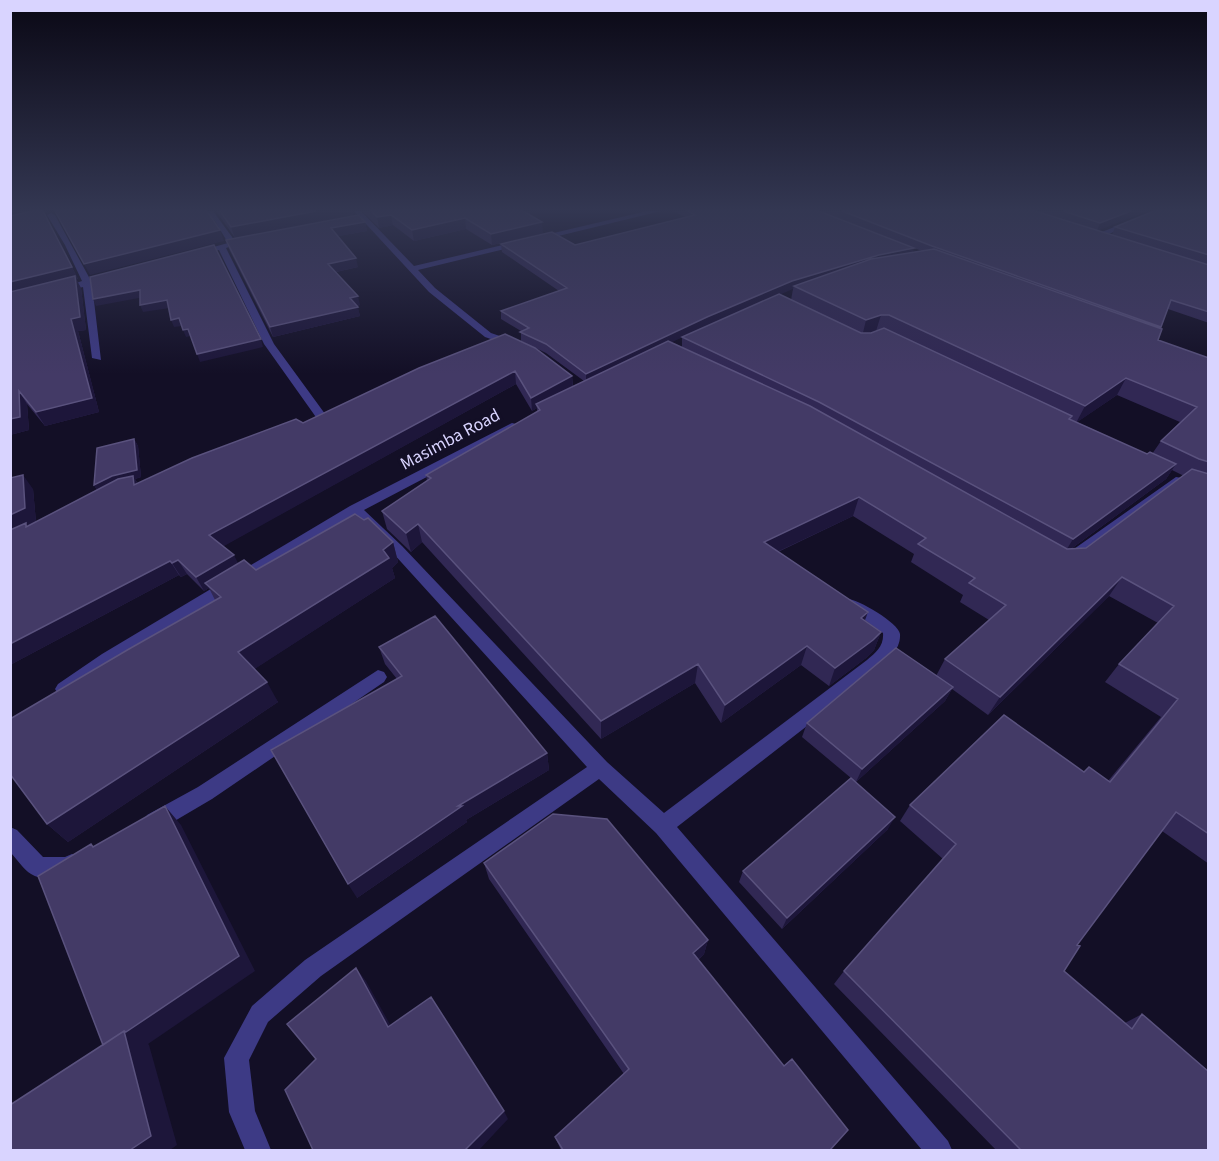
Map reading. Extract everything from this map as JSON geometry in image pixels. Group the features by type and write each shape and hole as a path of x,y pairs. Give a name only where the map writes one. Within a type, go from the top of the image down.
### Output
{"street":[{"path":"79,265 87,283 96,358"},
{"path":"230,265 269,344 322,418"},
{"path":"406,265 488,335 503,338 522,348"},
{"path":"410,269 426,265"},
{"path":"54,291 121,273"},
{"path":"483,348 503,338"},
{"name":"Masimba Road","path":"50,698 108,659 355,509 522,422"},
{"path":"1054,559 1068,561 1176,481 1176,478 1209,491"},
{"path":"355,509 397,549 600,768 663,826 939,1150"},
{"path":"663,826 873,665 889,650 893,638 891,630 882,622 831,593"},
{"path":"135,833 205,793 378,677"},
{"path":"258,1150 242,1112 236,1058 260,1014 314,968 600,768"},
{"path":"10,837 38,867 65,867 85,860"}],"building":[{"path":"10,265 72,267 10,282"},
{"path":"136,265 224,265 261,339 197,354 188,329 183,330 179,318 171,320 167,300 140,305 140,290 93,299 90,277"},
{"path":"239,265 329,265 358,296 350,298 358,307 270,327"},
{"path":"533,265 845,265 792,281 707,317 586,374 546,344 520,332 529,328 501,311 567,288"},
{"path":"853,265 980,265 1162,329 1158,340 1209,358 1209,462 1161,441 1197,407 1126,378 1085,406 889,315 866,320 794,286"},
{"path":"986,265 1209,265 1209,312 1171,300 1161,327"},
{"path":"75,276 80,317 71,319 92,398 36,412 19,391 20,417 10,419 10,292"},
{"path":"779,294 861,333 871,333 884,328 1072,416 1069,419 1147,454 1150,452 1176,464 1073,539 819,402 682,337"},
{"path":"505,334 535,348 572,376 531,398 515,371 209,535 234,555 196,577 178,560 172,563 170,561 10,644 10,530 26,523 26,527 118,479 133,476 134,485 192,458 296,419 303,423 419,368"},
{"path":"668,341 810,406 1067,549 1086,548 1192,469 1209,474 1209,834 1176,812 1077,945 1080,946 1064,971 1132,1029 1142,1014 1209,1072 1209,1150 1021,1150 844,971 956,844 910,805 1004,715 1084,772 1089,767 1110,782 1178,699 1119,664 1174,606 1122,577 1000,697 945,659 1006,605 969,583 975,578 918,544 926,538 859,497 764,542 868,612 861,618 881,632 873,640 835,668 807,646 725,705 698,664 601,721 418,524 406,533 382,511 431,478 426,475 540,410 536,404"},
{"path":"134,439 137,470 112,476 94,485 97,448"},
{"path":"23,475 25,508 10,515 10,478"},
{"path":"355,514 364,520 368,518 393,542 383,550 389,558 238,652 267,682 47,824 10,774 10,719 221,597 205,583 244,560 256,570"},
{"path":"435,616 547,753 458,806 462,806 348,884 271,750 402,676 379,647"},
{"path":"896,648 953,687 862,769 807,723"},
{"path":"851,778 895,817 787,918 743,871"},
{"path":"165,806 239,956 103,1045 38,876 91,844 93,847"},
{"path":"553,814 607,819 708,940 693,953 784,1066 792,1059 848,1130 830,1150 563,1150 555,1137 629,1069 484,863"},
{"path":"356,968 388,1027 431,997 504,1111 465,1150 313,1150 285,1090 316,1059 287,1024"},
{"path":"124,1031 151,1136 130,1150 10,1150 10,1105"}]}
